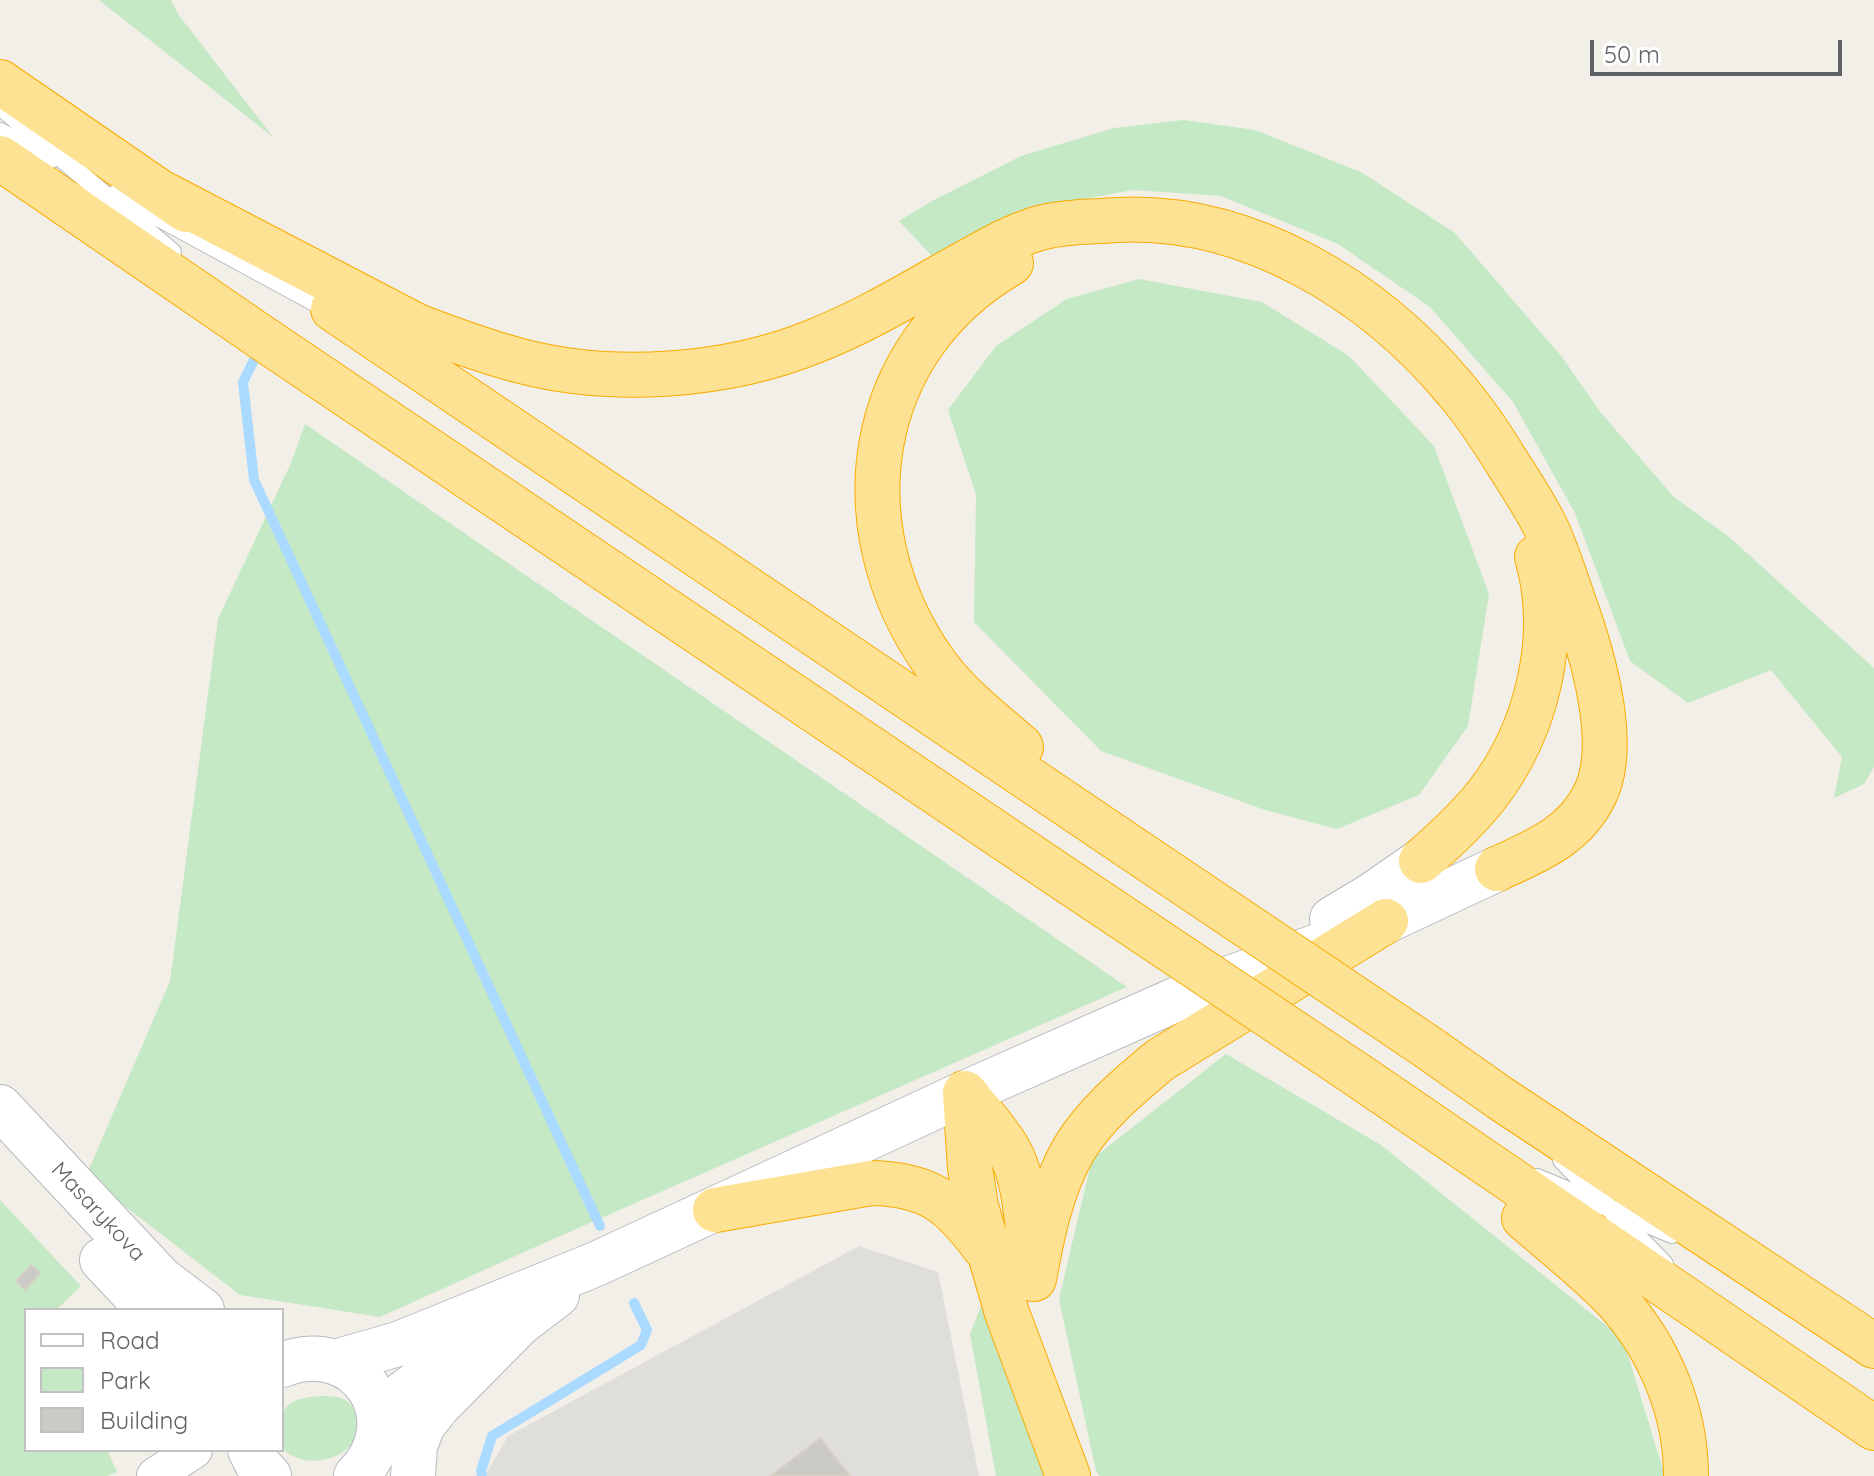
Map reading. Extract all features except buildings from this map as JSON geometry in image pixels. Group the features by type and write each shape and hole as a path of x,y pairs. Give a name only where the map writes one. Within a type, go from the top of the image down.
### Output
{"highway":[{"path":"0,82 1500,1098 1874,1346"},
{"path":"0,158 1359,1076 1874,1428"},
{"path":"162,193 417,326 523,362 601,374 680,372 726,367 773,356 815,342 851,325 1027,232 1060,224 1175,221 1222,231 1266,247 1318,274 1370,308 1411,343 1455,388 1490,435 1535,508 1559,560 1588,643 1599,696 1605,737 1602,771 1597,791 1578,821 1545,847 1497,869"},
{"path":"1129,220 1069,237 1016,260 982,282 937,323 909,364 890,406 883,428 876,484 883,545 895,588 936,666 1130,847"},
{"path":"1421,861 1467,818 1503,771 1529,719 1542,666 1546,613 1540,568 1490,435"},
{"path":"1034,1279 1047,1217 1058,1183 1074,1149 1111,1104 1132,1083 1171,1053 1386,921"},
{"path":"1359,1076 1586,1272 1639,1328 1674,1399 1686,1476"},
{"path":"965,1093 1009,1150 1016,1166 1034,1279 1050,1428"},
{"path":"965,1093 972,1185 990,1256 1007,1313 1068,1476"},
{"path":"715,1210 871,1183 891,1183 930,1194 947,1205 963,1219 990,1256"}],"main road":[{"path":"1200,989 1330,920 1421,861"},
{"path":"301,1358 398,1344 596,1264 965,1093 1200,989 1386,921 1497,869"},
{"name":"Masarykova","path":"0,1107 161,1279 199,1308"},
{"name":"Masarykova","path":"0,1144 78,1235 147,1308"},
{"path":"413,1476 415,1446 423,1425 439,1405 519,1324 596,1264"},
{"path":"379,1413 447,1361 519,1324"},
{"path":"301,1358 355,1372 373,1396 380,1428 368,1470"},
{"path":"251,1452 269,1476"}],"street":[{"path":"155,1476 191,1452"}],"lane":[{"path":"0,106 314,373"},
{"path":"0,132 349,321"},
{"path":"1500,1098 1720,1322"},
{"path":"1464,1148 1767,1274"}],"shaded area":[{"path":"859,1246 938,1272 979,1476 485,1476 508,1436"}],"green space":[{"path":"99,0 171,0 178,14 273,137"},
{"path":"1184,120 1255,130 1361,172 1455,233 1562,357 1601,413 1674,497 1728,536 1874,668 1874,767 1864,784 1834,798 1842,757 1771,670 1688,703 1630,661 1575,513 1513,402 1430,307 1338,244 1221,196 1133,190 1030,209 932,256 899,221 1021,156 1114,128"},
{"path":"1139,279 1262,302 1349,356 1434,446 1489,594 1468,726 1419,795 1337,829 1265,810 1101,751 974,622 976,494 948,410 996,346 1067,299"},
{"path":"305,424 1127,987 380,1317 240,1295 86,1176 170,981 218,619 291,463"},
{"path":"1226,1054 1381,1145 1623,1339 1665,1476 1100,1476 1096,1471 1059,1299 1092,1159"},
{"path":"0,1200 81,1286 58,1308 24,1308 24,1452 108,1452 117,1472 107,1476 0,1476"},
{"path":"981,1306 1053,1476 996,1476 970,1334"},
{"path":"334,1396 352,1406 358,1426 355,1439 347,1449 321,1460 307,1460 284,1449 286,1409 297,1400"}],"waterway":[{"path":"259,350 243,382 254,480 600,1226"},
{"path":"482,1476 492,1436 641,1345 647,1330 634,1303"}]}
